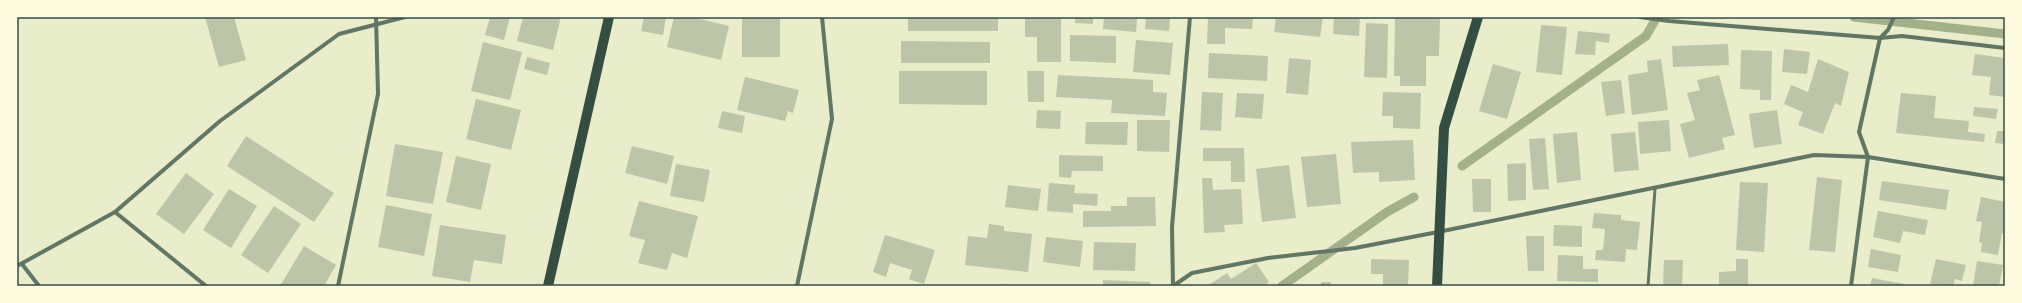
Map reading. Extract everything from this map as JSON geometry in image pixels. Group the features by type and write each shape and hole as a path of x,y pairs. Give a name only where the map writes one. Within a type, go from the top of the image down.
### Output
{"main road":[{"path":"548,286 609,17"},
{"path":"1436,286 1444,128 1478,17"}],"street":[{"path":"338,286 378,94 376,17"},
{"path":"17,266 115,212 220,121 339,34 405,17"},
{"path":"798,286 832,119 822,17"},
{"path":"1173,286 1172,227 1190,17"},
{"path":"1641,17 1669,21 1880,38 1902,36 2005,48"},
{"path":"1851,286 1868,157 1859,132 1880,38 1888,30 1894,17"},
{"path":"1173,286 1192,273 1268,258 1355,248 1655,189 1814,155 1868,157 2005,179"},
{"path":"115,212 206,286"},
{"path":"22,264 38,286"}],"lane":[{"path":"1648,286 1655,189"}],"building":[{"path":"205,17 234,17 246,60 219,67"},
{"path":"490,17 510,17 504,40 485,35"},
{"path":"523,17 561,17 553,50 517,41"},
{"path":"644,17 666,17 663,35 641,31"},
{"path":"674,17 692,17 729,26 721,60 667,47"},
{"path":"742,17 780,17 780,57 742,57"},
{"path":"908,17 998,17 998,31 908,31"},
{"path":"1025,17 1061,17 1061,62 1037,62 1037,37 1025,37"},
{"path":"1075,17 1093,17 1093,24 1075,23"},
{"path":"1104,17 1137,19 1136,32 1103,29"},
{"path":"1146,17 1170,17 1169,31 1145,29"},
{"path":"1208,17 1253,17 1252,29 1225,28 1225,44 1207,44"},
{"path":"1276,17 1323,17 1320,37 1274,32"},
{"path":"1334,17 1360,17 1359,36 1333,34"},
{"path":"1395,17 1440,18 1439,56 1426,56 1426,86 1400,86 1400,76 1394,76"},
{"path":"1366,23 1388,24 1387,78 1364,77"},
{"path":"1541,25 1567,27 1562,75 1536,72"},
{"path":"1578,31 1610,34 1609,43 1596,41 1595,55 1575,54"},
{"path":"1070,35 1116,36 1116,63 1070,61"},
{"path":"1136,40 1173,43 1170,75 1133,72"},
{"path":"901,41 990,42 990,63 901,63"},
{"path":"483,42 522,52 510,100 471,91"},
{"path":"1728,44 1729,65 1673,67 1672,46"},
{"path":"1784,49 1810,52 1807,74 1782,72"},
{"path":"1741,50 1772,51 1771,100 1760,100 1760,90 1740,89"},
{"path":"1209,53 1268,56 1267,81 1208,78"},
{"path":"1975,54 2005,58 2005,97 1989,95 1991,77 1972,75"},
{"path":"527,57 550,63 547,75 524,69"},
{"path":"1289,58 1311,60 1308,95 1286,93"},
{"path":"1661,59 1668,110 1632,115 1628,75 1648,72 1647,61"},
{"path":"1818,59 1849,72 1841,106 1835,103 1823,134 1798,125 1803,112 1784,104 1791,85 1808,92"},
{"path":"1493,64 1521,72 1507,119 1479,111"},
{"path":"899,71 987,71 987,105 899,104"},
{"path":"1027,71 1044,71 1044,102 1028,102"},
{"path":"1058,75 1153,80 1153,92 1167,93 1165,116 1111,113 1112,100 1056,97"},
{"path":"1719,75 1735,135 1722,138 1725,149 1689,158 1680,124 1695,120 1687,93 1700,90 1697,80"},
{"path":"745,77 799,90 793,113 788,111 785,121 737,110"},
{"path":"1621,80 1625,113 1606,116 1601,82"},
{"path":"1202,92 1223,93 1221,131 1200,130"},
{"path":"1383,92 1421,93 1420,129 1393,128 1393,116 1382,116"},
{"path":"1237,93 1264,94 1262,119 1235,117"},
{"path":"1901,93 1936,96 1934,118 1969,121 1968,132 1985,134 1984,142 1896,133"},
{"path":"476,99 521,110 511,150 466,139"},
{"path":"1974,107 1998,109 1996,119 1973,116"},
{"path":"1037,110 1061,111 1060,129 1036,128"},
{"path":"1777,110 1782,144 1754,148 1749,114"},
{"path":"722,111 745,116 742,133 718,128"},
{"path":"1137,120 1170,120 1169,152 1137,151"},
{"path":"1669,120 1671,151 1640,154 1638,122"},
{"path":"1086,122 1128,122 1127,145 1085,144"},
{"path":"1997,131 2005,131 2005,144 1995,143"},
{"path":"1577,132 1581,180 1557,183 1553,134"},
{"path":"1635,132 1639,170 1614,172 1611,134"},
{"path":"246,136 334,193 314,222 227,166"},
{"path":"1545,138 1549,189 1533,190 1529,139"},
{"path":"1413,140 1415,180 1379,182 1379,172 1353,173 1351,142"},
{"path":"395,144 443,152 433,204 386,196"},
{"path":"632,146 674,156 667,184 625,173"},
{"path":"1203,148 1244,148 1245,182 1231,182 1231,161 1203,161"},
{"path":"1336,154 1341,204 1307,207 1301,157"},
{"path":"1059,155 1103,156 1103,171 1072,171 1071,178 1059,177"},
{"path":"456,156 491,164 481,210 446,202"},
{"path":"1526,163 1526,200 1508,201 1507,164"},
{"path":"676,164 710,170 704,202 670,196"},
{"path":"1289,165 1296,218 1262,222 1256,169"},
{"path":"186,173 214,194 184,234 156,214"},
{"path":"1817,177 1842,180 1835,252 1809,250"},
{"path":"1202,178 1212,178 1213,190 1241,189 1243,224 1224,225 1225,232 1204,233"},
{"path":"1472,179 1491,179 1491,212 1473,212"},
{"path":"1882,181 1949,190 1946,210 1879,200"},
{"path":"1740,182 1768,183 1764,252 1736,250"},
{"path":"1049,183 1075,185 1074,193 1098,194 1097,206 1073,204 1073,213 1047,211"},
{"path":"1008,185 1041,189 1038,211 1005,207"},
{"path":"229,189 257,206 231,248 203,230"},
{"path":"1127,197 1155,197 1156,226 1083,227 1083,211 1111,211 1111,206 1127,206"},
{"path":"1981,197 2005,202 2005,233 2002,233 1998,255 1981,252 1982,243 1979,242 1982,222 1976,221"},
{"path":"639,201 698,216 687,258 672,253 667,270 638,263 645,240 629,236"},
{"path":"386,205 432,214 424,256 378,247"},
{"path":"274,206 301,224 268,273 241,255"},
{"path":"1878,211 1928,220 1925,235 1903,231 1900,243 1873,237"},
{"path":"1594,213 1621,215 1621,220 1640,222 1637,250 1626,249 1625,262 1595,260 1596,250 1603,250 1605,229 1592,228"},
{"path":"989,224 1004,226 1004,231 1032,234 1028,272 965,265 968,236 987,238"},
{"path":"440,225 506,235 502,264 474,260 470,282 432,276"},
{"path":"1554,225 1582,226 1582,247 1553,246"},
{"path":"885,235 935,250 924,284 909,279 912,270 890,263 886,277 873,272"},
{"path":"1526,236 1544,236 1544,271 1528,271"},
{"path":"1046,237 1083,241 1080,267 1043,262"},
{"path":"1094,242 1136,243 1135,271 1093,270"},
{"path":"304,246 336,265 324,286 280,286"},
{"path":"1871,249 1901,255 1898,272 1868,267"},
{"path":"1558,255 1583,256 1583,269 1598,269 1598,282 1557,281"},
{"path":"1371,259 1409,260 1408,286 1383,286 1383,274 1371,274"},
{"path":"1736,259 1748,259 1748,285 1719,285 1719,272 1736,271"},
{"path":"1936,259 1966,265 1962,281 1955,279 1953,286 1930,284"},
{"path":"1664,260 1683,260 1682,286 1663,286"},
{"path":"1977,261 2003,265 1999,286 1973,286"},
{"path":"1256,263 1269,282 1263,286 1207,286 1227,273 1231,279"},
{"path":"1872,278 1909,285 1909,286 1870,286"},
{"path":"1103,280 1150,282 1150,286 1103,286"},
{"path":"1321,282 1331,282 1331,286 1321,286"},
{"path":"1008,284 1008,286 997,286 997,285"}],"waterway":[{"path":"1462,166 1646,36 1657,17"},
{"path":"1854,17 2005,34"},
{"path":"1282,286 1387,212 1414,197"}]}
